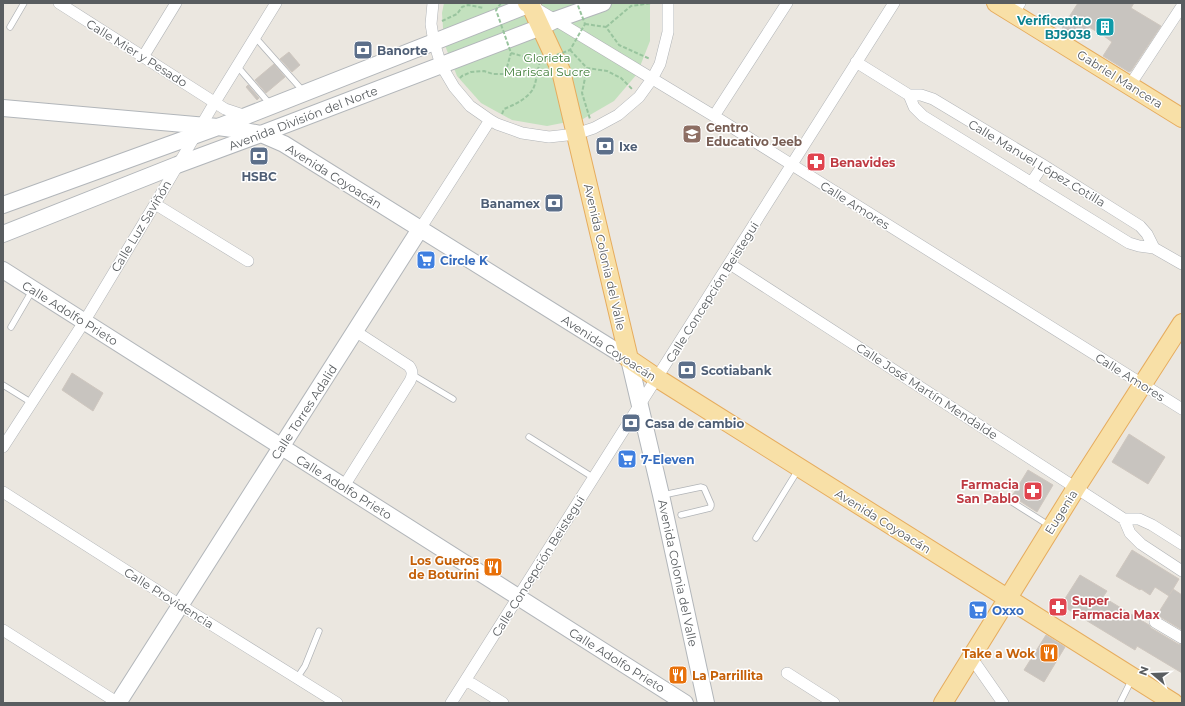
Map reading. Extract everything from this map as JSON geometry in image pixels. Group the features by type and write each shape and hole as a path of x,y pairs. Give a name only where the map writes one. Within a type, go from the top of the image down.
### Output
{"main road":[{"name":"Gabriel Mancera","path":"996,3 1017,8 1130,85 1182,118"},
{"name":"Avenida Colonia del Valle","path":"530,4 548,23 561,71 629,359"},
{"name":"Eugenia","path":"943,703 1076,488 1182,323"},
{"name":"Avenida Coyoacán","path":"629,359 799,468 1173,703"}],"street":[{"name":"Calle Mier y Pesado","path":"59,3 75,7 143,56 225,109 246,116"},
{"path":"143,56 176,3"},
{"name":"Calle Luz Saviñón","path":"3,447 84,322 214,102 276,3"},
{"path":"433,3 431,24 434,42 441,65 454,87 470,106 493,122 522,134 549,137 576,134 594,128 618,115 639,96 652,79 660,64 668,32 668,3"},
{"name":"Avenida División del Norte","path":"3,234 177,165 603,3"},
{"path":"714,116 787,3"},
{"name":"Calle Concepción Beistegui","path":"451,703 894,3"},
{"name":"Avenida División del Norte","path":"3,205 198,130 218,127 530,4"},
{"path":"1130,85 1180,12"},
{"name":"Calle Amores","path":"548,23 652,79 714,116 1182,409"},
{"name":"Calle Manuel López Cotilla","path":"856,62 908,95 914,107 922,116 1129,243 1154,248 1182,264"},
{"name":"Calle Manuel López Cotilla","path":"908,95 921,95 932,99 1043,165 1140,226 1147,234 1154,248"},
{"path":"214,102 219,107 220,112 218,127"},
{"path":"3,108 198,130"},
{"name":"Calle Torres Adalid","path":"118,703 420,229 493,122"},
{"name":"Avenida Coyoacán","path":"218,127 261,134 284,144 629,359"},
{"path":"1031,183 1043,165"},
{"path":"155,204 248,261"},
{"name":"Calle José Martín Mendalde","path":"730,264 1124,519 1139,519 1152,525 1182,544"},
{"name":"Calle Adolfo Prieto","path":"3,270 685,703"},
{"path":"344,486 413,375 409,366 355,331"},
{"name":"Avenida Colonia del Valle","path":"629,359 661,495 706,703"},
{"name":"Calle Providencia","path":"3,492 180,606 337,703"},
{"name":"Calle José Martín Mendalde","path":"1124,519 1130,533 1141,544 1182,571"},
{"path":"1155,622 1182,638"},
{"path":"3,630 118,703"},
{"path":"971,656 1003,703"},
{"path":"787,673 834,703"},
{"path":"466,680 503,703"}],"lane":[{"path":"10,27 24,3"},
{"path":"255,37 305,93"},
{"path":"237,66 271,106"},
{"path":"11,327 33,289"},
{"path":"413,375 453,399"},
{"path":"3,385 32,403"},
{"path":"529,437 594,478"},
{"path":"756,538 799,468"},
{"path":"661,495 701,487 704,488 711,504 710,508 681,515"},
{"path":"1012,502 1052,527"},
{"path":"297,678 305,666 319,631"},
{"path":"1120,703 1133,677"}],"path":[{"path":"431,24 457,14 463,3"},
{"path":"454,87 462,76 470,72 484,71 493,74 505,74 511,53 496,10 502,3"},
{"path":"577,3 585,24"},
{"path":"606,27 631,6 652,3"},
{"path":"462,7 468,5 489,9"},
{"path":"511,53 540,61 570,50 585,24"},
{"path":"585,24 606,27 619,45 660,64"},
{"path":"570,50 587,68 606,71 621,78 639,96"},
{"path":"493,122 504,109 520,102 533,89 540,61"},
{"path":"587,68 582,93 594,128"}],"green space":[{"name":"Glorieta Mariscal Sucre","path":"444,3 650,3 650,41 637,74 614,101 583,119 547,126 512,120 481,103 457,76 444,43 442,13"}],"building":[{"path":"1078,3 1134,3 1131,8 1161,26 1131,71 1129,72 1103,56 1112,42 1104,36 1089,27 1081,40 1062,28"},
{"path":"289,52 300,65 292,72 280,59"},
{"path":"274,64 285,77 266,93 255,80"},
{"path":"248,85 259,98 257,100 246,87"},
{"path":"72,373 103,393 93,411 62,390"},
{"path":"1129,434 1165,457 1148,484 1112,462"},
{"name":"Farmacia San Pablo","path":"1028,470 1053,485 1037,512 1012,496"},
{"path":"1132,550 1179,579 1173,589 1182,595 1182,630 1157,615 1169,596 1155,587 1150,595 1116,576"},
{"path":"1080,575 1107,591 1103,597 1149,625 1151,628 1182,645 1182,673 1137,646 1135,650 1061,605"},
{"path":"1046,635 1065,647 1044,682 1024,670"}],"place":[{"name":"Verificentro BJ9038","path":"1105,27"},
{"name":"Banorte","path":"363,50"},
{"name":"Centro Educativo Jeeb","path":"692,134"},
{"name":"Ixe","path":"605,146"},
{"name":"HSBC","path":"259,156"},
{"name":"Benavides","path":"816,162"},
{"name":"Banamex","path":"554,203"},
{"name":"Circle K","path":"426,260"},
{"name":"Scotiabank","path":"687,370"},
{"name":"Casa de cambio","path":"631,423"},
{"name":"7-Eleven","path":"627,459"},
{"name":"Farmacia San Pablo","path":"1033,491"},
{"name":"Los Gueros de Boturini","path":"493,567"},
{"name":"Super Farmacia Max","path":"1058,607"},
{"name":"Oxxo","path":"978,610"},
{"name":"Take a Wok","path":"1049,653"},
{"name":"La Parrillita","path":"678,675"}]}
